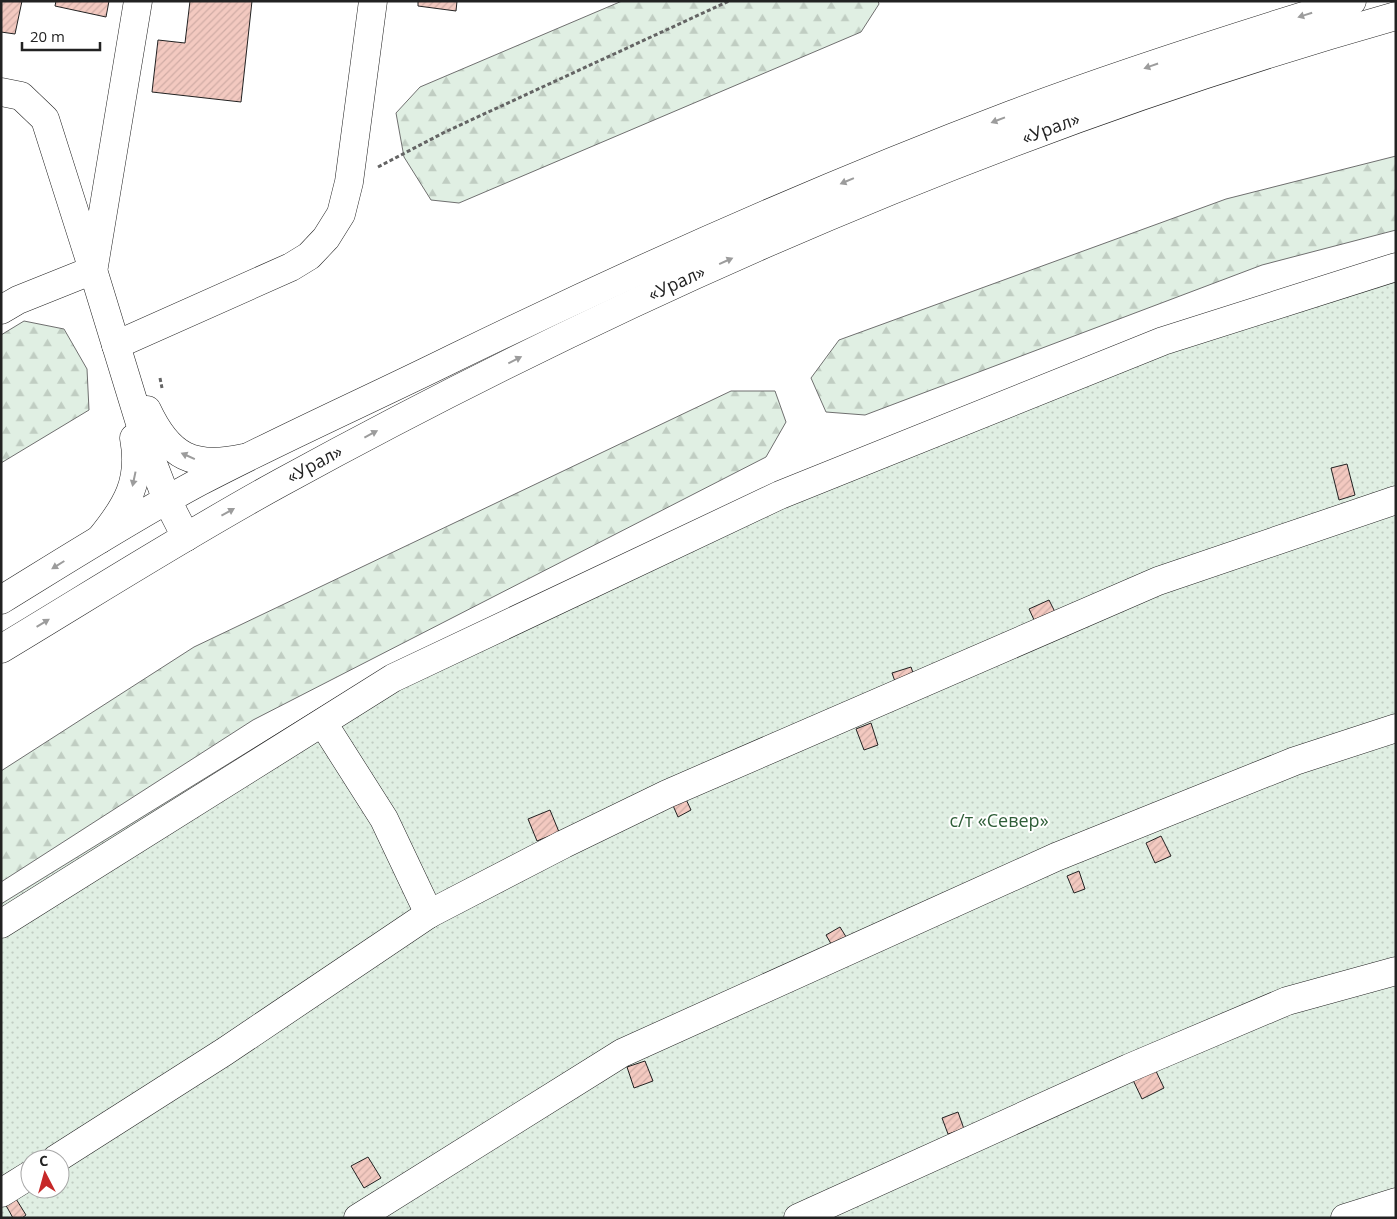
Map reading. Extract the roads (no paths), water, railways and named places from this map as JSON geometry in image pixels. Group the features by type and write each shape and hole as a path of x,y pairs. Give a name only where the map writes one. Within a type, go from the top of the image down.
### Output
{"main road":[{"path":"93,270 138,1"},
{"path":"116,345 291,268 309,256 326,238 341,214 349,182 373,1"},
{"name":"«Урал»","path":"1,600 199,482 627,276 738,226 925,148 1104,81 1352,1"},
{"name":"«Урал»","path":"1,649 186,537 371,434 535,350 640,299 767,242 940,170 1032,135 1208,74 1396,16"},
{"path":"1,92 21,96 45,119 150,456 167,500 186,537"},
{"path":"1,924 393,678 780,495 1163,341 1396,267"},
{"path":"1,310 18,300 93,270"},
{"path":"116,345 152,421 166,443 188,457 212,463 253,456"},
{"path":"100,540 122,511 132,488 137,464 116,345"},
{"path":"70,1150 224,1052 429,914 564,844 667,794 1158,581 1396,500"},
{"path":"323,723 384,819 429,914"},
{"path":"358,1218 622,1053 1056,857 1295,761 1396,728"},
{"path":"798,1218 1129,1068 1287,1001 1396,971"},
{"path":"1,1193 20,1181"},
{"path":"1345,1218 1396,1202"}],"park label":[{"name":"с/т «Север»","path":"999,821"}]}
